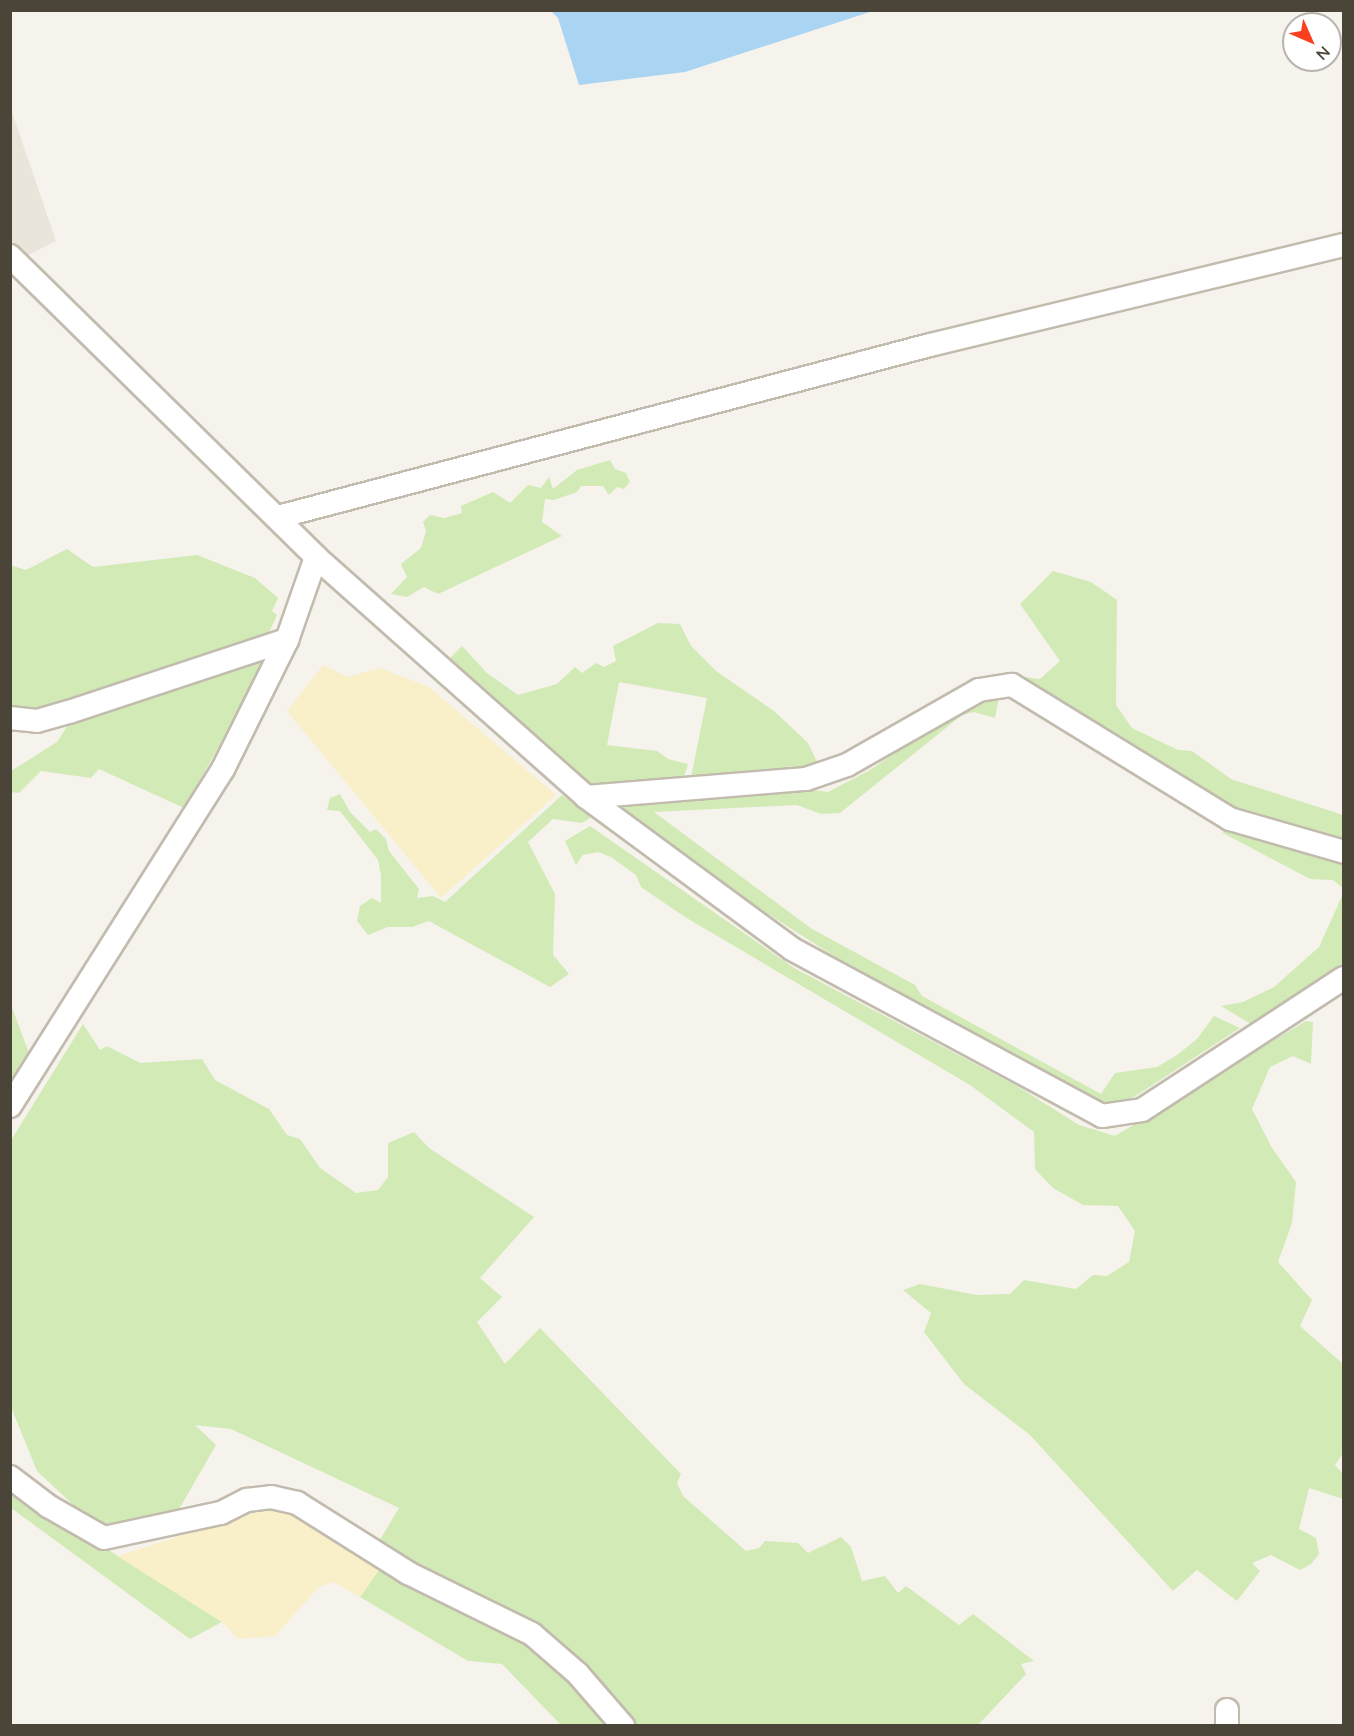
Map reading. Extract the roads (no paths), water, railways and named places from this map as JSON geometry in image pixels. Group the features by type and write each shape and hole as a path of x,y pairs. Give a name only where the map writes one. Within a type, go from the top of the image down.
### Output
{"street":[{"path":"278,517 930,345 1344,245"},
{"path":"10,256 278,517 316,557 586,797 792,949 1101,1116 1142,1110 1344,978"},
{"path":"10,1106 223,769 287,640 316,557"},
{"path":"10,718 37,722 287,640"},
{"path":"586,797 806,779 847,765 979,690 1012,686 1230,819 1344,852"},
{"path":"10,1477 48,1506 104,1538 221,1513 247,1500 271,1497 297,1503 408,1574 532,1634 578,1674 622,1725"}],"water":[{"path":"551,11 873,11 685,72 579,85 558,18"}]}
